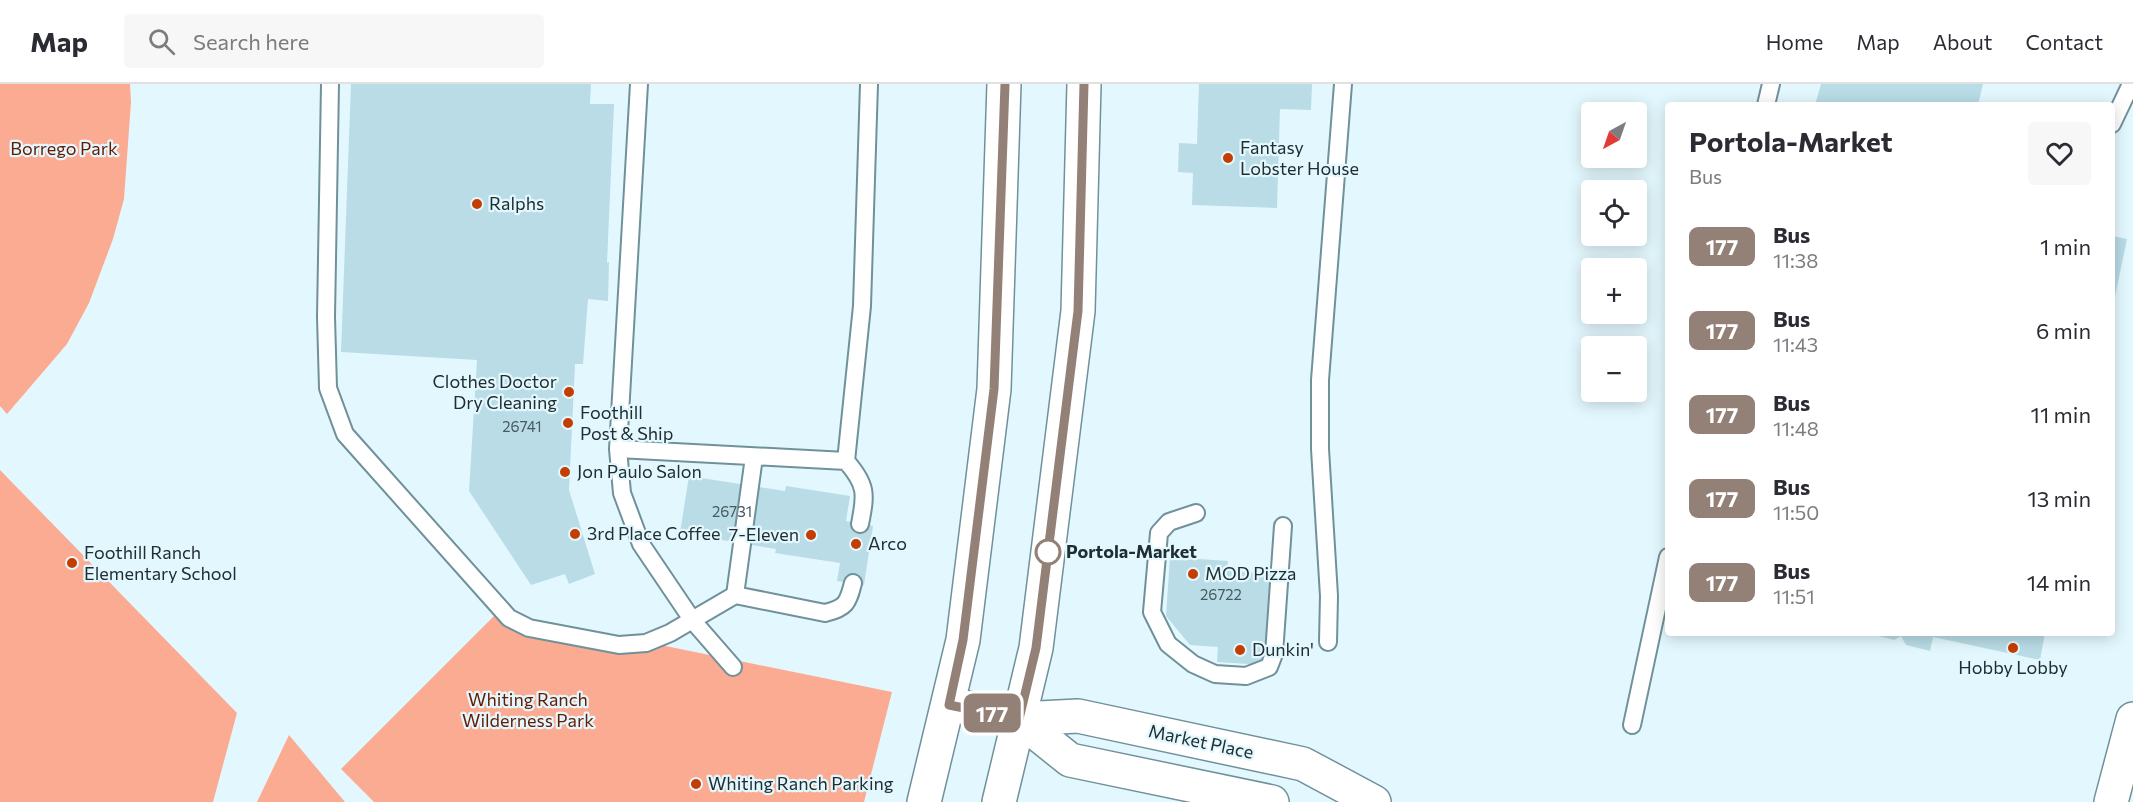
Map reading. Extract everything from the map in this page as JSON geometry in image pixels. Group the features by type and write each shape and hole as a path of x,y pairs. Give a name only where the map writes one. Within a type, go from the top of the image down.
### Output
{"main road":[{"path":"924,802 963,640 994,389 1005,84"},
{"path":"999,802 1036,648 1078,311 1084,84"},
{"name":"Market Place","path":"949,705 1019,719 1078,716 1303,764 1374,802"},
{"name":"Market Place","path":"1019,719 1070,760 1272,802"},
{"path":"2111,802 2133,719"}],"lane":[{"path":"330,84 326,317 328,388 345,434 509,618 529,628 619,645 646,643 693,621 735,596 825,613 839,609 846,604 854,583"},
{"path":"639,84 618,449 622,493 641,544 693,621 733,667"},
{"path":"846,461 862,306 869,84"},
{"path":"1328,642 1329,596 1320,449 1320,380 1343,84"},
{"path":"1767,102 1771,84"},
{"path":"2115,118 2131,84"},
{"path":"618,449 846,461 858,474 864,488 865,501 860,524"},
{"path":"735,596 754,457"},
{"path":"1196,513 1169,522 1159,533 1152,612 1168,644 1193,664 1215,674 1246,676 1269,667 1274,654 1283,526"},
{"path":"1632,725 1665,571"}],"green space":[{"name":"Borrego Park","path":"0,84 130,84 131,102 124,199 113,239 89,303 67,344 7,414 0,406"},
{"name":"Foothill Ranch Elementary School","path":"0,470 237,713 213,802 0,802"},
{"name":"Whiting Ranch Wilderness Park","path":"498,612 892,692 864,802 374,802 341,769"},
{"path":"289,735 345,802 257,802"}],"building":[{"name":"Ralphs","path":"351,84 591,84 590,104 614,104 607,263 609,262 608,301 588,299 583,364 575,364 569,490 595,574 569,584 565,574 531,585 469,491 477,360 341,352"},
{"name":"Fantasy Lobster House","path":"1199,84 1312,84 1311,110 1280,109 1277,208 1192,205 1193,173 1178,172 1179,143 1197,144"},
{"path":"1821,84 1983,84 1979,102 1816,102"},
{"path":"2115,237 2127,239 2115,296"},
{"path":"689,476 785,491 786,486 850,496 846,521 873,526 864,585 837,581 840,563 775,553 776,549 680,533"},
{"path":"1170,557 1228,561 1227,571 1276,574 1271,654 1263,654 1263,665 1217,662 1218,647 1190,645 1166,616"},
{"name":"Hobby Lobby","path":"1879,636 1901,636 1894,640"},
{"name":"Hobby Lobby","path":"1901,636 2044,636 2040,660 1933,637 1930,651 1906,645"}],"bus line":[{"name":"177","path":"1005,84 994,389 963,640 949,705 1019,719 1036,648 1078,311 1084,84"}],"place":[{"name":"Fantasy Lobster House","path":"1228,158"},
{"name":"Ralphs","path":"477,204"},
{"name":"Clothes Doctor Dry Cleaning","path":"569,392"},
{"name":"Foothill Post & Ship","path":"568,423"},
{"name":"Jon Paulo Salon","path":"565,472"},
{"name":"3rd Place Coffee","path":"575,534"},
{"name":"7-Eleven","path":"811,535"},
{"name":"Arco","path":"856,544"},
{"name":"Portola-Market","path":"1048,552"},
{"name":"Foothill Ranch Elementary School","path":"72,563"},
{"name":"MOD Pizza","path":"1193,574"},
{"name":"Hobby Lobby","path":"2013,648"},
{"name":"Dunkin'","path":"1240,650"},
{"name":"Whiting Ranch Parking","path":"696,784"}]}
